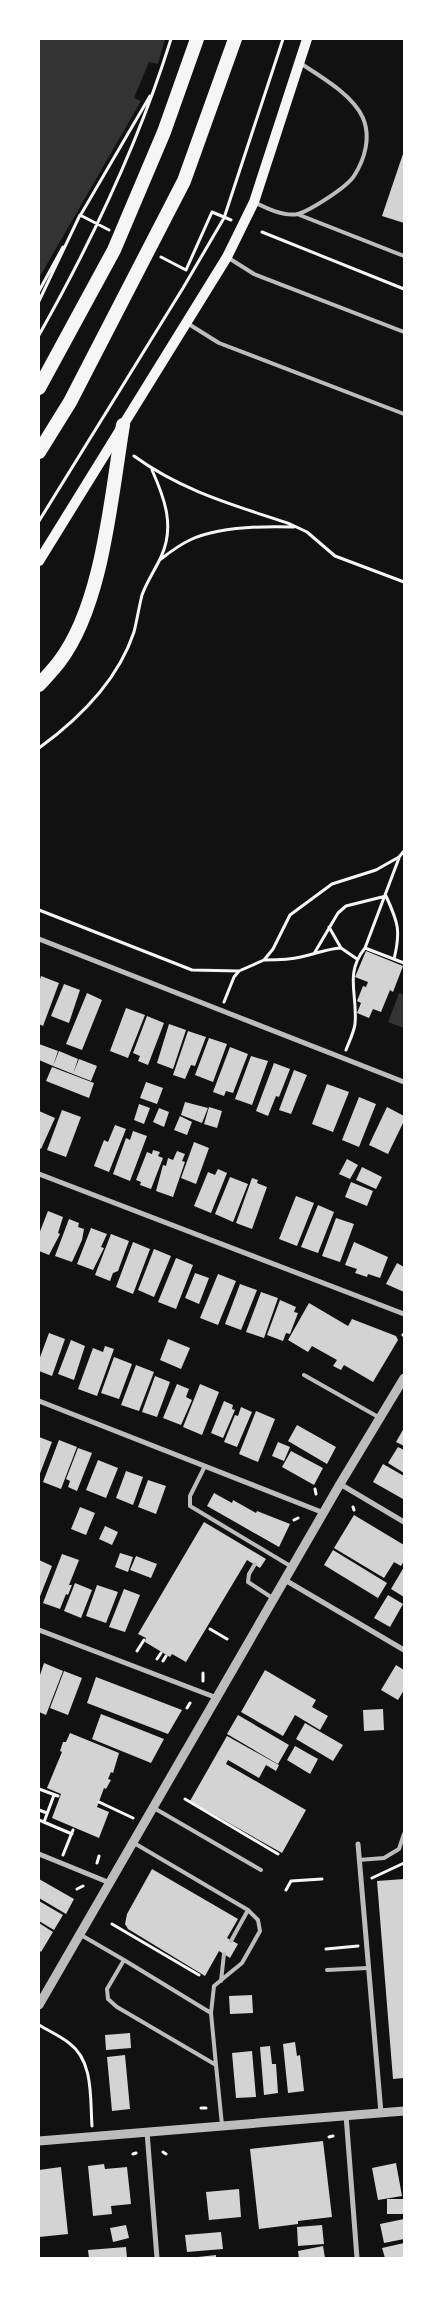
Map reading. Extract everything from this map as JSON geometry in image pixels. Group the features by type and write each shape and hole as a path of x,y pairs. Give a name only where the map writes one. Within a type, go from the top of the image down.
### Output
{"highway":[{"path":"39,388 114,250 164,132 198,39"},
{"path":"39,452 70,402 184,181 235,39"},
{"path":"39,685 59,662 70,645 91,597 101,556 123,425"}],"main road":[{"path":"39,561 227,257 254,202 308,39"}],"street":[{"path":"39,939 404,1082"},
{"path":"39,1174 404,1314"},
{"path":"39,2005 340,1484 404,1378"},
{"path":"39,1402 324,1513"},
{"path":"340,1484 404,1522"},
{"path":"285,1580 404,1650"},
{"path":"39,1630 217,1698"},
{"path":"358,1844 380,2113"},
{"path":"39,1854 111,1883"},
{"path":"39,2141 404,2111"},
{"path":"346,2116 356,2258"},
{"path":"147,2132 157,2258"}],"lane":[{"path":"297,214 323,202 354,176 368,143 362,117 340,89 300,63"},
{"path":"254,202 275,211 297,214 404,256"},
{"path":"227,257 254,274 404,332"},
{"path":"187,323 219,343 404,414"},
{"path":"304,1375 380,1418"},
{"path":"205,1466 190,1496 190,1506 292,1567"},
{"path":"260,1555 263,1550"},
{"path":"255,1564 249,1574 248,1582 274,1599"},
{"path":"154,1808 261,1870"},
{"path":"359,1860 384,1858 399,1849 404,1834"},
{"path":"134,1843 248,1910 258,1920 260,1931 242,1963 214,1986 211,2013 222,2125"},
{"path":"231,1940 248,1910"},
{"path":"80,1935 211,2013"},
{"path":"221,1981 224,1954"},
{"path":"124,1960 107,1989 108,1999 117,2007 216,2065"},
{"path":"327,1970 368,1968"}],"path":[{"path":"39,335 94,232 156,87 171,39"},
{"path":"39,521 224,218 283,39"},
{"path":"39,291 87,204 156,87"},
{"path":"210,218 212,212 231,220"},
{"path":"262,232 404,289"},
{"path":"134,456 152,470 180,486 297,527 307,532 335,556 404,582"},
{"path":"39,748 63,730 96,696 119,664 134,632 142,595 150,576 160,560 168,532 168,515 165,502 152,470"},
{"path":"160,560 191,539 212,533 266,527 297,527"},
{"path":"264,960 273,949 290,915 332,884 376,870 399,857 404,851"},
{"path":"351,1035 355,1024 352,983 356,959 365,948 399,857"},
{"path":"315,952 338,913 346,906 386,896"},
{"path":"386,896 395,916 399,939 394,959"},
{"path":"39,910 192,970 239,971 264,960 301,958 315,952 340,948"},
{"path":"329,927 340,948 356,959"},
{"path":"365,948 404,963"},
{"path":"229,988 239,971"},
{"path":"294,1520 298,1518"},
{"path":"210,1628 227,1639"},
{"path":"137,1651 144,1640"},
{"path":"157,1659 161,1653"},
{"path":"163,1661 166,1656"},
{"path":"203,1673 203,1681"},
{"path":"186,1708 190,1702"},
{"path":"39,1789 56,1796 44,1822"},
{"path":"185,1800 278,1854"},
{"path":"99,1802 130,1817"},
{"path":"39,1810 47,1813"},
{"path":"39,1820 72,1832 65,1852"},
{"path":"97,1863 99,1856"},
{"path":"372,1878 404,1863"},
{"path":"286,1890 291,1881 322,1879"},
{"path":"77,1889 83,1886"},
{"path":"112,1924 199,1975"},
{"path":"326,1949 351,1947"},
{"path":"39,2026 70,2044 81,2056 89,2074 91,2122"},
{"path":"201,2108 206,2108"}],"shaded area":[{"path":"39,39 165,39 158,64 149,62 134,98 141,101 39,278"},
{"path":"399,993 404,995 404,1028 388,1022"}],"building":[{"path":"404,151 404,223 382,216"},
{"path":"366,951 403,966 393,992 390,990 381,1012 373,1009 369,1018 357,1013 361,1003 357,1001 363,986 366,987 368,982 355,977"},
{"path":"41,976 59,983 43,1026 39,1024 39,983"},
{"path":"64,984 80,990 69,1023 51,1016"},
{"path":"87,993 102,1000 82,1050 66,1044"},
{"path":"126,1008 145,1015 128,1058 110,1051"},
{"path":"147,1016 164,1023 148,1065 138,1061 140,1056 133,1053"},
{"path":"169,1024 186,1030 173,1069 157,1063"},
{"path":"188,1031 206,1037 195,1066 191,1065 185,1079 173,1075"},
{"path":"209,1038 227,1044 213,1082 195,1075"},
{"path":"39,1044 58,1051 53,1066 39,1060"},
{"path":"230,1047 248,1054 233,1093 226,1091 224,1096 213,1092"},
{"path":"59,1051 78,1059 73,1074 53,1066"},
{"path":"251,1056 268,1061 252,1105 235,1099"},
{"path":"79,1059 97,1066 91,1081 73,1074"},
{"path":"274,1063 290,1069 279,1097 276,1096 268,1116 256,1111"},
{"path":"52,1067 94,1083 89,1098 46,1081"},
{"path":"294,1070 307,1075 291,1114 279,1110"},
{"path":"146,1082 163,1088 157,1104 140,1098"},
{"path":"327,1084 349,1092 333,1132 312,1124"},
{"path":"359,1097 376,1104 359,1147 342,1140"},
{"path":"185,1102 208,1108 202,1123 181,1115"},
{"path":"139,1104 150,1108 144,1124 134,1120"},
{"path":"209,1107 222,1111 217,1128 204,1124"},
{"path":"387,1107 404,1116 404,1121 388,1154 369,1145"},
{"path":"159,1108 169,1112 164,1127 153,1122"},
{"path":"62,1110 81,1117 66,1157 47,1150"},
{"path":"39,1111 55,1118 41,1149 39,1148"},
{"path":"180,1116 192,1122 187,1135 174,1130"},
{"path":"115,1125 126,1129 109,1172 94,1166 104,1140 108,1142"},
{"path":"133,1131 147,1136 130,1181 113,1174 126,1138 130,1140"},
{"path":"194,1142 209,1148 196,1184 181,1178"},
{"path":"153,1150 160,1152 158,1156 163,1158 151,1189 140,1185 141,1182 136,1180 147,1152 152,1154"},
{"path":"177,1151 185,1154 182,1161 185,1162 173,1197 156,1191 163,1165 166,1166 168,1158 173,1160"},
{"path":"347,1159 358,1165 350,1179 339,1174"},
{"path":"362,1167 382,1177 376,1189 356,1180"},
{"path":"218,1169 227,1173 211,1213 194,1206 208,1172 215,1175"},
{"path":"230,1177 248,1184 233,1222 215,1214"},
{"path":"252,1178 258,1180 257,1183 267,1187 252,1229 236,1223"},
{"path":"351,1182 373,1191 367,1206 345,1197"},
{"path":"296,1196 314,1203 297,1246 279,1239"},
{"path":"318,1205 334,1212 318,1253 301,1247"},
{"path":"48,1211 63,1217 58,1233 60,1234 49,1255 39,1251 39,1234"},
{"path":"336,1218 354,1224 340,1262 322,1256"},
{"path":"69,1219 79,1223 78,1227 84,1229 82,1240 72,1262 55,1256"},
{"path":"91,1228 107,1234 101,1247 104,1248 93,1270 77,1264"},
{"path":"111,1234 129,1241 118,1271 113,1273 110,1281 95,1275"},
{"path":"133,1242 150,1249 133,1294 116,1287"},
{"path":"354,1242 388,1257 380,1278 368,1274 367,1277 355,1273 357,1269 345,1265"},
{"path":"154,1249 171,1256 154,1297 138,1290"},
{"path":"176,1258 193,1265 176,1309 158,1302"},
{"path":"397,1263 404,1267 404,1292 386,1284"},
{"path":"195,1273 209,1278 199,1304 185,1298"},
{"path":"218,1274 236,1281 218,1325 200,1318"},
{"path":"240,1284 257,1290 241,1330 225,1324"},
{"path":"261,1292 278,1298 264,1338 246,1332"},
{"path":"280,1300 296,1307 294,1312 298,1313 290,1334 286,1333 283,1341 267,1335"},
{"path":"309,1303 348,1326 352,1319 396,1336 398,1340 373,1382 344,1365 341,1370 333,1366 337,1360 312,1346 308,1352 288,1340"},
{"path":"49,1333 65,1339 52,1376 39,1371 39,1360"},
{"path":"168,1339 190,1348 181,1369 160,1360"},
{"path":"71,1340 85,1346 74,1380 58,1374"},
{"path":"105,1346 114,1349 97,1396 78,1389 93,1348 103,1352"},
{"path":"114,1357 132,1364 119,1399 101,1393"},
{"path":"136,1365 154,1372 139,1411 121,1405"},
{"path":"155,1376 170,1382 157,1417 142,1412"},
{"path":"177,1384 189,1389 186,1397 192,1400 181,1425 163,1418"},
{"path":"200,1384 219,1392 202,1435 183,1427"},
{"path":"224,1401 233,1405 232,1409 235,1410 223,1438 211,1433"},
{"path":"241,1407 252,1412 237,1447 224,1442 235,1415 238,1416"},
{"path":"256,1411 275,1419 258,1462 239,1454"},
{"path":"297,1425 336,1447 327,1464 288,1441"},
{"path":"404,1428 404,1446 396,1442"},
{"path":"39,1437 52,1442 39,1476"},
{"path":"59,1440 77,1447 61,1489 43,1482"},
{"path":"278,1442 290,1447 284,1461 272,1456"},
{"path":"398,1447 404,1450 404,1473 388,1463"},
{"path":"78,1448 92,1453 77,1491 68,1487 70,1481 66,1479"},
{"path":"291,1451 323,1468 314,1485 282,1467"},
{"path":"98,1460 118,1468 106,1498 86,1490"},
{"path":"383,1464 404,1476 403,1499 373,1482"},
{"path":"126,1471 143,1477 133,1505 116,1498"},
{"path":"148,1480 166,1486 156,1514 138,1507"},
{"path":"214,1493 232,1503 233,1500 256,1513 257,1511 290,1524 279,1547 207,1506"},
{"path":"80,1507 95,1513 86,1535 71,1529"},
{"path":"354,1515 404,1545 404,1561 401,1566 394,1562 384,1578 334,1548"},
{"path":"204,1522 266,1559 260,1568 247,1560 186,1662 172,1654 170,1657 145,1642 146,1638 138,1634"},
{"path":"105,1526 118,1532 112,1545 99,1539"},
{"path":"333,1550 387,1583 378,1598 324,1565"},
{"path":"120,1553 133,1557 128,1572 115,1567"},
{"path":"62,1554 79,1560 69,1585 72,1585 60,1609 43,1603"},
{"path":"136,1556 157,1564 151,1578 130,1570"},
{"path":"39,1560 52,1566 39,1599"},
{"path":"404,1567 404,1597 391,1589"},
{"path":"75,1583 92,1590 81,1618 64,1611"},
{"path":"97,1585 118,1592 106,1623 86,1616"},
{"path":"124,1589 140,1595 125,1632 109,1627"},
{"path":"388,1595 403,1604 390,1627 374,1618"},
{"path":"44,1663 63,1671 46,1715 39,1712 39,1678"},
{"path":"396,1665 404,1670 404,1690 398,1700 381,1690"},
{"path":"265,1670 316,1700 312,1707 328,1716 320,1730 295,1715 283,1736 241,1712"},
{"path":"64,1671 82,1678 68,1715 50,1708"},
{"path":"96,1677 182,1710 168,1734 87,1703"},
{"path":"383,1709 384,1730 364,1731 363,1710"},
{"path":"101,1714 164,1739 151,1763 92,1739"},
{"path":"238,1715 289,1745 278,1764 227,1734"},
{"path":"305,1723 343,1745 333,1761 296,1739"},
{"path":"70,1733 119,1753 113,1773 111,1772 108,1779 111,1780 106,1789 104,1788 97,1807 109,1812 99,1838 52,1818 61,1794 47,1788 62,1752 60,1751 63,1742 66,1742"},
{"path":"227,1736 279,1765 276,1771 266,1765 259,1778 228,1760 226,1764 306,1810 282,1853 190,1801"},
{"path":"295,1746 318,1759 310,1774 287,1760"},
{"path":"152,1869 238,1919 227,1938 238,1944 230,1958 219,1951 205,1976 128,1929 125,1924 127,1914"},
{"path":"39,1879 74,1899 66,1914 39,1898"},
{"path":"404,1879 404,2078 393,2079 377,1881"},
{"path":"39,1901 63,1915 54,1930 39,1921"},
{"path":"39,1923 53,1932 41,1952 39,1950"},
{"path":"252,1995 253,2013 230,2014 229,1996"},
{"path":"130,2033 131,2048 106,2050 105,2035"},
{"path":"295,2042 297,2056 300,2055 304,2091 288,2093 283,2044"},
{"path":"270,2046 272,2064 276,2064 278,2093 264,2095 260,2047"},
{"path":"252,2051 256,2097 236,2098 232,2053"},
{"path":"125,2055 130,2109 112,2111 107,2057"},
{"path":"323,2141 332,2217 298,2221 298,2224 259,2229 250,2149"},
{"path":"396,2163 402,2196 378,2200 372,2168"},
{"path":"104,2164 105,2169 127,2167 131,2204 111,2206 112,2214 93,2216 88,2166"},
{"path":"61,2167 68,2234 39,2237 39,2170"},
{"path":"239,2189 241,2217 209,2220 206,2192"},
{"path":"387,2199 404,2199 404,2214 387,2214"},
{"path":"404,2219 404,2239 384,2243 380,2224"},
{"path":"126,2225 129,2238 113,2242 110,2228"},
{"path":"322,2225 324,2244 298,2246 297,2227"},
{"path":"221,2232 223,2249 187,2252 185,2235"},
{"path":"404,2243 404,2258 385,2258 382,2248"},
{"path":"323,2246 325,2258 299,2258 298,2251"},
{"path":"126,2247 127,2258 89,2258 88,2250"},
{"path":"216,2255 216,2258 198,2258 198,2257"}]}
